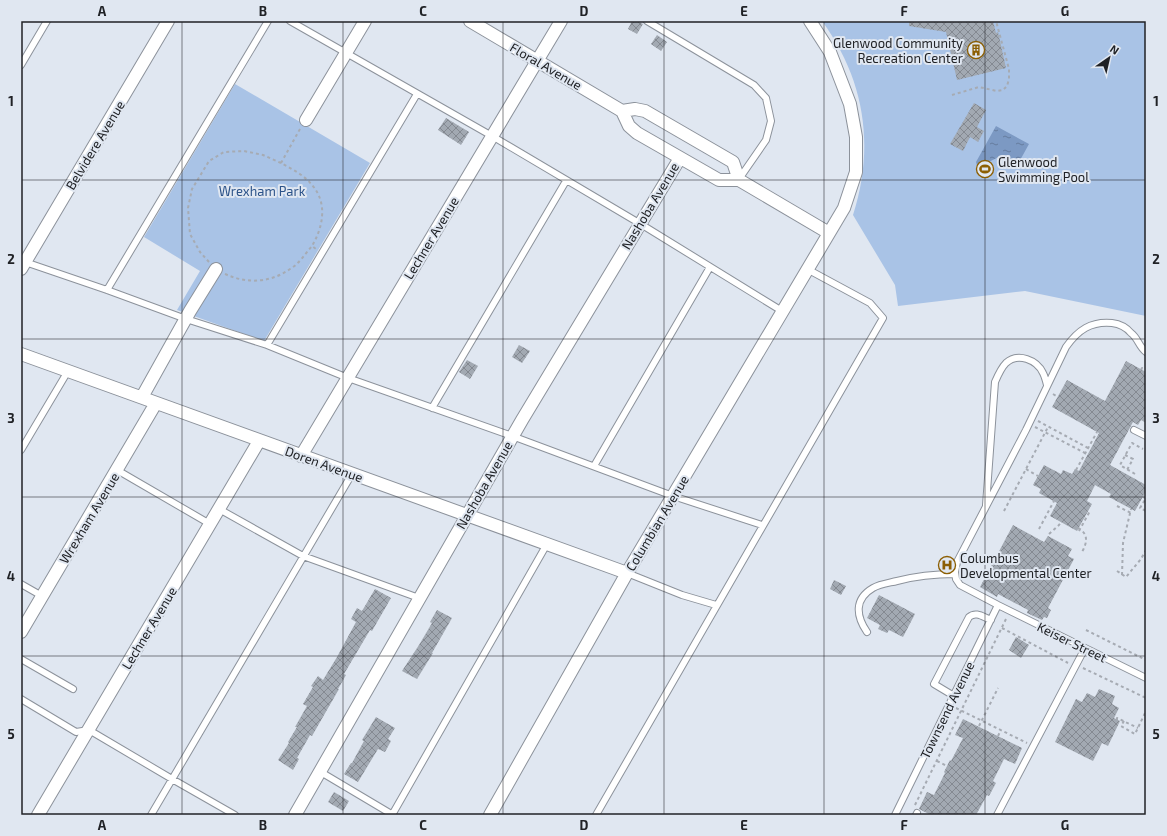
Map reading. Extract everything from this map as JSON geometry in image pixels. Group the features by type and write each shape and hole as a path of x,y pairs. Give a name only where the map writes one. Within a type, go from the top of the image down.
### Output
{"street":[{"name":"Belvidere Avenue","path":"23,265 168,21"},
{"path":"306,120 365,21"},
{"name":"Floral Avenue","path":"470,21 622,111 629,126 637,133 719,180 739,180"},
{"name":"Lechner Avenue","path":"301,456 561,21"},
{"name":"Columbian Avenue","path":"491,815 627,573 844,208 856,172 856,137 850,104 830,52 810,21"},
{"path":"622,111 635,109 645,111 733,162 739,180 829,233"},
{"name":"Nashoba Avenue","path":"295,815 512,436 639,223 680,158"},
{"path":"142,397 216,269"},
{"name":"Doren Avenue","path":"21,354 627,573"},
{"name":"Wrexham Avenue","path":"21,632 156,404"},
{"name":"Lechner Avenue","path":"38,815 259,441"}],"lane":[{"path":"21,65 47,21"},
{"path":"107,290 268,21"},
{"path":"290,21 492,136 639,223 782,311"},
{"path":"648,21 754,85 766,98 771,121 766,140 739,180"},
{"path":"267,345 417,94"},
{"path":"432,408 566,181"},
{"path":"23,265 107,290 186,319 267,345 348,378 512,436 673,496 762,525"},
{"path":"594,466 710,267"},
{"path":"596,815 882,318 870,303 808,269"},
{"path":"867,632 858,614 859,602 865,594 874,588 924,575 955,574 957,562 1030,421 1066,347 1072,338 1083,329 1094,324 1104,322 1116,324 1124,327 1132,333 1140,346 1146,352"},
{"path":"986,507 995,382 998,374 1007,362 1020,357 1034,362 1043,373 1047,385"},
{"path":"21,450 68,371"},
{"path":"1134,430 1146,436"},
{"path":"117,470 210,524"},
{"path":"151,815 352,474"},
{"path":"219,509 303,556 419,598"},
{"path":"319,771 393,815 547,544"},
{"path":"627,573 682,595 716,605"},
{"name":"Keiser Street","path":"955,574 960,585 1146,678"},
{"path":"21,584 42,596"},
{"name":"Townsend Avenue","path":"895,815 998,605"},
{"path":"954,696 934,684 972,614 976,614 990,620"},
{"path":"997,815 1086,648"},
{"path":"21,659 73,689"},
{"path":"21,699 76,732 88,730 235,815"}],"path":[{"path":"952,95 979,86 997,91 1003,90 1007,86 1009,78 1008,69 996,21"},
{"path":"281,163 306,120"},
{"path":"244,151 263,155 281,163 303,176 312,184 322,205 322,219 317,237 312,246 292,269 276,278 254,282 238,279 216,269 200,252 190,234 188,208 192,189 209,161 224,152 244,151"},
{"path":"312,246 322,253"},
{"path":"1141,370 1142,368 1146,370"},
{"path":"1030,421 1059,432 1088,448"},
{"path":"1030,421 1056,438 1085,453"},
{"path":"1004,511 1048,427"},
{"path":"1056,438 1059,432"},
{"path":"1076,470 1096,432"},
{"path":"1066,443 1069,438"},
{"path":"1135,474 1120,465 1132,443 1143,449"},
{"path":"1125,455 1133,459 1128,470"},
{"path":"1026,469 1038,476"},
{"path":"1143,496 1146,498 1140,508 1146,511"},
{"path":"1039,529 1054,502"},
{"path":"1117,506 1133,514"},
{"path":"1122,575 1123,543 1129,512 1131,509"},
{"path":"1082,552 1087,541 1085,534 1079,530 1090,511"},
{"path":"1049,534 1061,522"},
{"path":"1117,571 1126,577 1141,559 1146,550"},
{"path":"915,813 937,761 1010,611"},
{"path":"1086,630 1146,660"},
{"path":"979,726 998,688"},
{"path":"949,705 1027,743 1024,749"},
{"path":"1124,721 1121,726 1135,734 1146,711"},
{"path":"1117,720 1117,718 1138,728"},
{"path":"998,736 1001,730"},
{"path":"937,761 947,766"}],"green space":[{"path":"822,21 1146,21 1146,316 1025,291 898,306 895,285 853,215 860,189 863,164 864,139 862,114 857,90 848,66 837,43"},
{"name":"Wrexham Park","path":"235,84 370,163 264,341 177,310 200,271 144,237"}],"water":[{"path":"996,126 1029,144 1018,164 1002,155 989,162 989,174 980,176 976,162"}],"building":[{"path":"632,21 637,21 643,24 637,34 628,29"},
{"name":"Glenwood Community Recreation Center","path":"909,21 993,21 996,33 998,32 1006,68 957,80 946,32 909,26"},
{"path":"657,35 667,42 661,51 651,44"},
{"path":"974,103 986,110 977,127 984,131 978,142 970,137 963,151 950,144"},
{"path":"446,118 469,132 461,145 438,130"},
{"path":"519,345 530,351 522,363 512,357"},
{"path":"467,360 478,366 470,379 459,372"},
{"path":"1126,361 1146,372 1146,423 1141,420 1138,425 1133,422 1110,465 1146,485 1146,491 1135,511 1109,497 1111,494 1095,485 1087,501 1092,504 1077,531 1050,516 1057,503 1039,493 1041,489 1033,485 1044,465 1061,474 1063,470 1072,474 1075,469 1079,471 1099,433 1052,407 1067,380 1105,401"},
{"path":"1013,525 1044,542 1048,536 1072,549 1068,556 1074,559 1048,608 1051,610 1047,618 1044,617 1042,620 1027,613 1028,610 998,594 997,597 980,587"},
{"path":"834,580 846,586 841,595 830,589"},
{"path":"375,589 391,598 344,674 346,675 339,689 312,736 310,735 297,758 299,759 293,770 278,760 289,743 288,742 297,727 295,727 307,706 303,704 313,687 311,686 318,676 323,680 356,622 351,619 357,608 362,611"},
{"path":"879,595 915,614 903,637 889,630 887,633 878,629 880,625 867,618"},
{"path":"437,610 452,618 417,679 402,671 432,623 430,622"},
{"path":"1016,637 1029,645 1021,658 1009,650"},
{"path":"1099,689 1115,696 1112,704 1119,708 1114,718 1120,721 1108,746 1102,743 1093,761 1055,742 1076,699 1082,702 1087,693 1095,697"},
{"path":"376,717 395,728 388,739 391,741 385,752 378,749 358,782 344,774 352,763 364,741 362,740"},
{"path":"963,719 1022,748 1015,764 1004,759 993,781 996,783 989,796 987,795 976,815 931,815 919,809 927,792 934,795 950,760 951,761 963,738 955,735"},
{"path":"334,792 349,801 343,811 328,802"}],"place":[{"name":"Glenwood Community Recreation Center","path":"976,50"},
{"name":"Glenwood Swimming Pool","path":"985,169"},
{"name":"Columbus Developmental Center","path":"947,565"}]}
